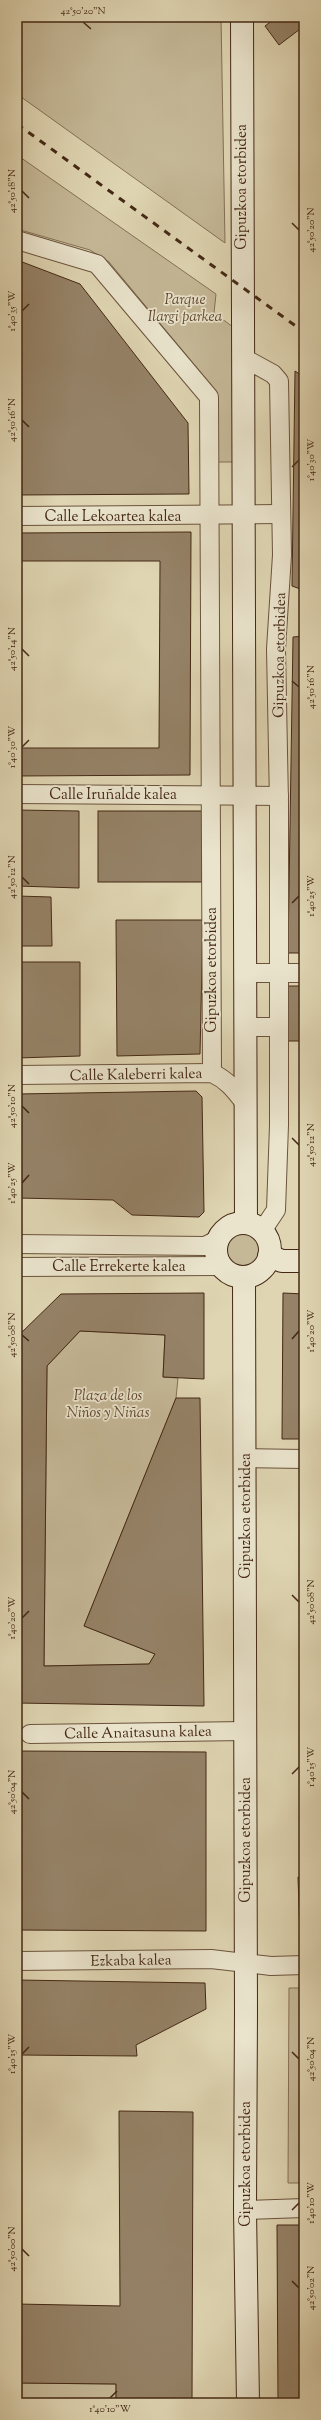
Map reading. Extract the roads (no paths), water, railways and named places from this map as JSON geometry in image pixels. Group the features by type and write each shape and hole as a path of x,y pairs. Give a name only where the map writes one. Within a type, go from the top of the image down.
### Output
{"main road":[{"name":"Gipuzkoa etorbidea","path":"242,17 244,1102 254,1227 267,1238 269,1256"},
{"path":"254,1227 229,1227 217,1240 217,1258 220,1266 235,1276 244,1277 260,1271 269,1256 282,1260 304,1261"},
{"name":"Gipuzkoa etorbidea","path":"244,1277 244,1962 246,2005 245,2210 248,2403"}],"street":[{"name":"Gipuzkoa etorbidea","path":"17,240 97,264 209,397 211,480 209,515 209,794 212,1074"},
{"name":"Gipuzkoa etorbidea","path":"242,357 273,374 279,381 282,514 282,555 276,649 279,796 279,1125 276,1210 254,1227"},
{"path":"209,515 282,514"},
{"name":"Calle Lekoartea kalea","path":"17,516 209,515"},
{"name":"Calle Iruñalde kalea","path":"17,794 209,794"},
{"path":"209,794 279,796"},
{"path":"244,973 304,973"},
{"path":"244,1027 278,1027"},
{"name":"Calle Kaleberri kalea","path":"17,1075 212,1074 222,1078 232,1086 244,1102"},
{"name":"Calle Errekerte kalea","path":"17,1244 205,1246 217,1240"},
{"name":"Calle Errekerte kalea","path":"17,1267 220,1266"},
{"path":"244,1458 304,1459"},
{"name":"Calle Anaitasuna kalea","path":"30,1734 245,1731"},
{"name":"Ezkaba kalea","path":"17,1961 211,1959 271,1966 304,1965"},
{"path":"245,2210 304,2208"}],"railway":[{"path":"17,124 304,332"}],"park label":[{"name":"Parque Ilargi parkea","path":"185,308"},
{"name":"Plaza de los Niños y Niñas","path":"108,1404"}]}
